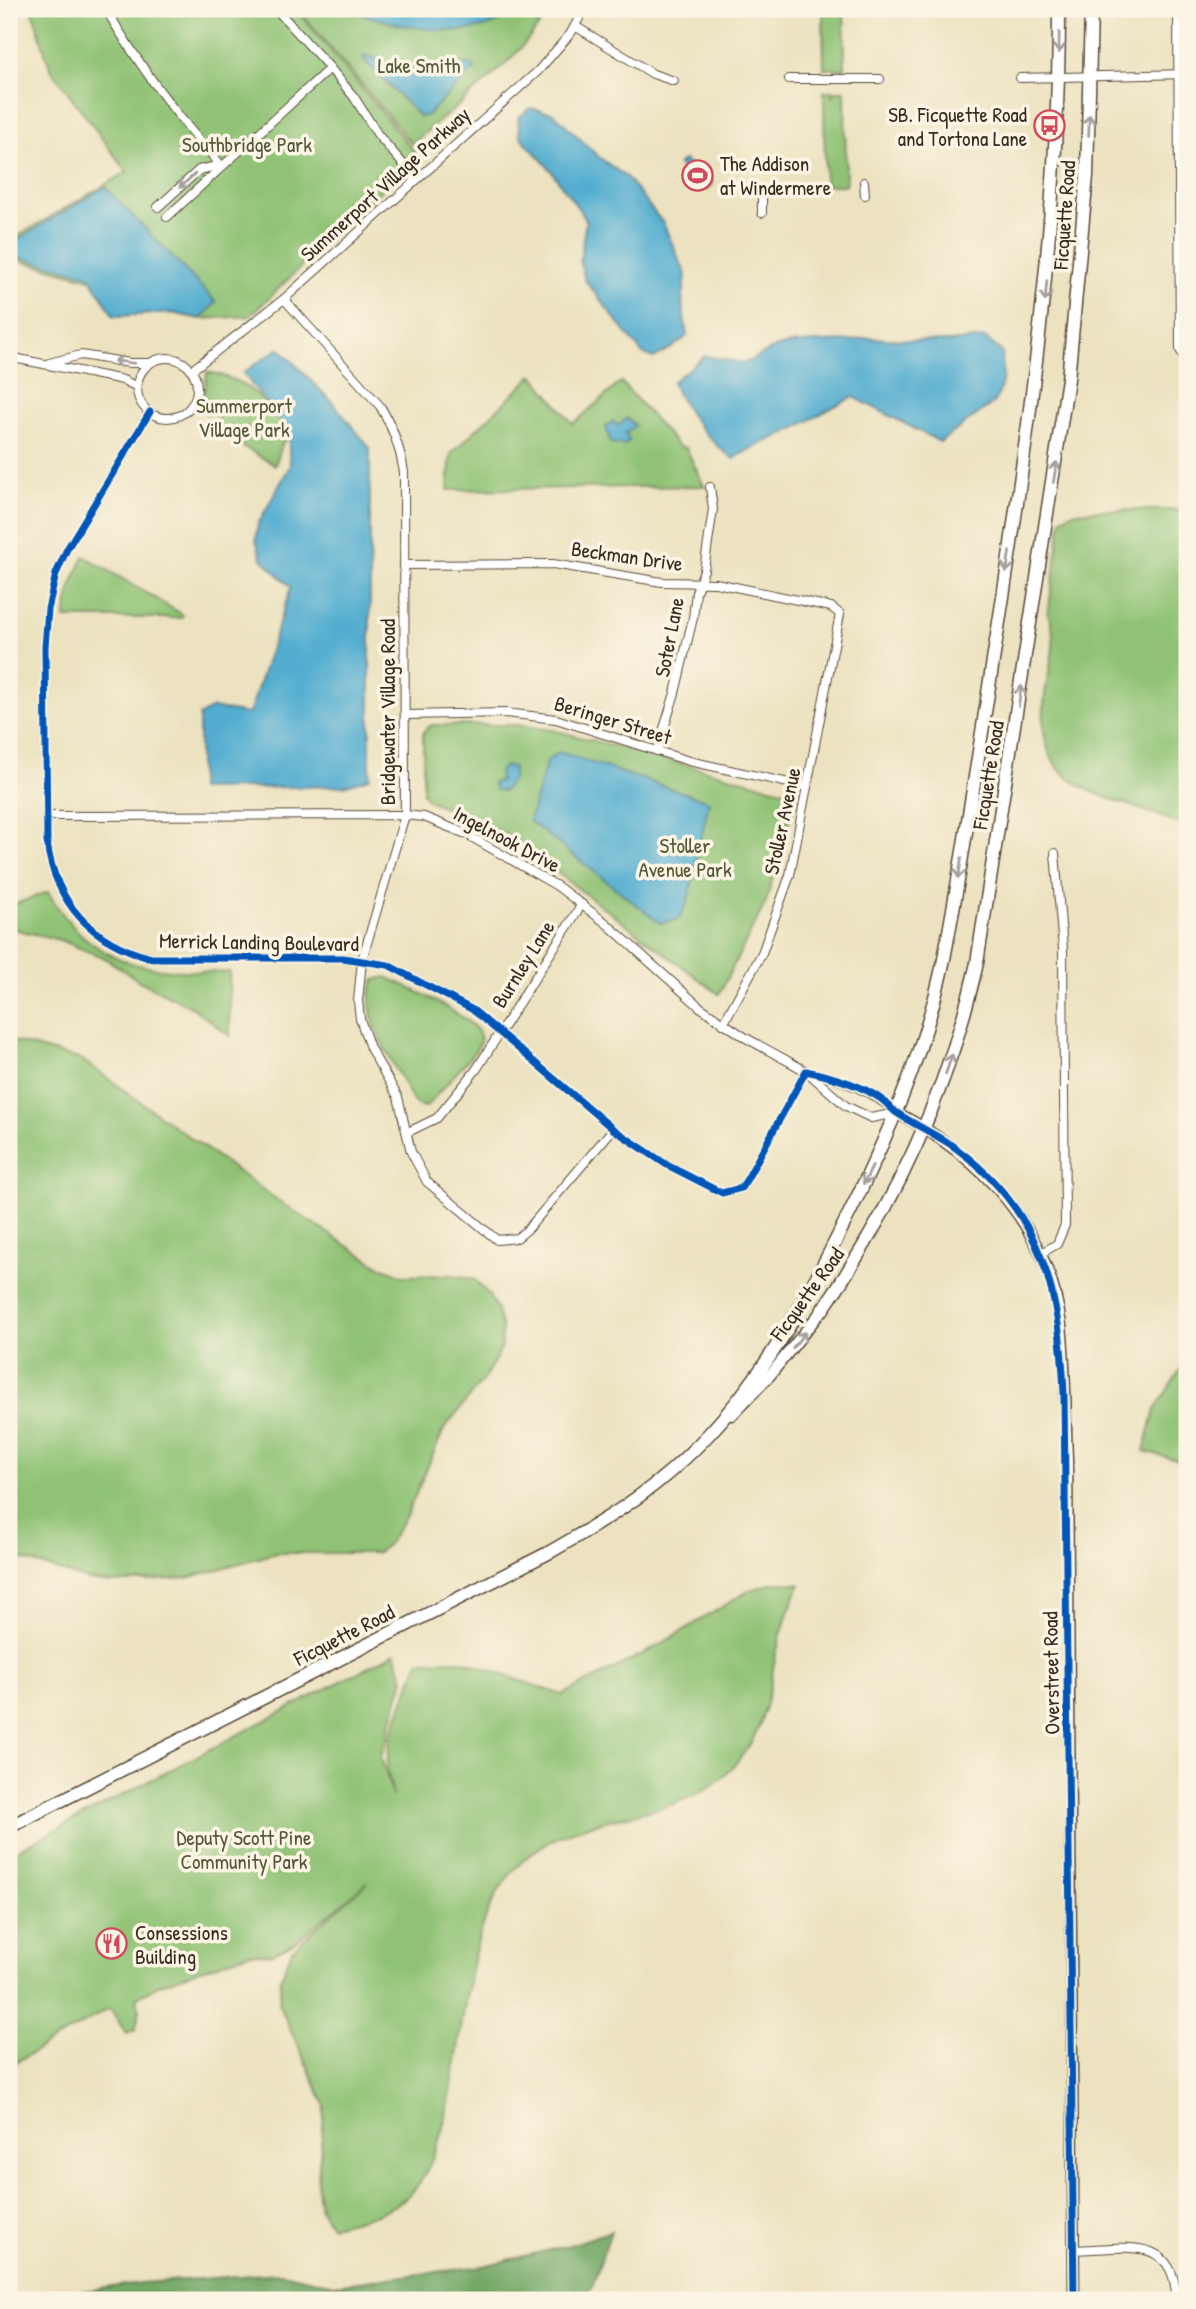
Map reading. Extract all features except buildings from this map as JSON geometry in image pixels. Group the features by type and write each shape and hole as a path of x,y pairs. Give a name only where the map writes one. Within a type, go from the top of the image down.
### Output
{"main road":[{"name":"Ficquette Road","path":"9,1827 550,1552 601,1522 684,1459 730,1411 771,1356 832,1249 897,1113 922,1046 945,954 1027,446 1049,252 1059,9"},
{"name":"Ficquette Road","path":"823,1309 861,1253 925,1127 959,1034 977,963 1047,527 1079,285 1091,75 1091,9"}],"street":[{"path":"106,9 143,71 178,118 221,165"},
{"path":"276,9 354,97 378,135 416,179"},
{"name":"Summerport Village Parkway","path":"192,370 284,299 538,71 575,26 583,9"},
{"path":"1178,9 1180,351 1185,360"},
{"path":"575,26 653,74 674,81"},
{"path":"167,217 330,68"},
{"path":"1020,78 1187,74"},
{"path":"789,79 880,79"},
{"path":"158,207 199,170 221,165"},
{"path":"864,181 865,195"},
{"path":"762,195 762,213"},
{"name":"Bridgewater Village Road","path":"284,299 380,406 391,423 404,472 405,815 362,960 358,1001 360,1018 370,1048 398,1097 416,1167 427,1182 490,1236 506,1241 517,1238 528,1229 612,1129"},
{"path":"46,364 81,355 130,363 150,363 172,358 192,370 197,393 189,409 170,418 150,412 138,396 137,387 141,373 150,363"},
{"path":"9,357 124,380 137,387"},
{"name":"Merrick Landing Boulevard","path":"150,412 67,549 48,609 45,647 46,816 50,863 69,905 90,929 125,951 170,960 362,960 388,965 473,1010 612,1129 667,1166 722,1193 733,1192 747,1179 806,1072"},
{"name":"Soter Lane","path":"657,751 675,693 704,570 713,509 710,487"},
{"name":"Beckman Drive","path":"404,565 553,564 649,581 699,583 831,607 840,614"},
{"name":"Stoller Avenue","path":"723,1024 762,953 779,912 790,874 840,614"},
{"name":"Beringer Street","path":"405,715 535,715 585,726 726,771 807,787"},
{"name":"Ingelnook Drive","path":"46,816 405,815 441,823 500,851 582,904 723,1024 806,1072 828,1093 871,1118 897,1113"},
{"path":"1040,1254 1058,1244 1065,1225 1063,949 1055,853"},
{"name":"Burnley Lane","path":"408,1132 437,1118 477,1070 582,904"},
{"name":"Ingelnook Drive","path":"806,1072 827,1076 879,1098 897,1113"},
{"name":"Overstreet Road","path":"897,1113 925,1127 959,1150 998,1187 1025,1224 1040,1254 1054,1291 1060,1324 1067,1459 1074,2300"},
{"name":"Ficquette Road","path":"684,1459 771,1374 823,1309"},
{"path":"1074,2250 1141,2249 1162,2256 1174,2271 1176,2300"}],"green space":[{"name":"Southbridge Park","path":"32,9 296,9 417,155 250,316 201,319 172,313 114,316 91,279 9,258 9,241 127,172 50,68"},
{"name":"Lake Smith","path":"298,9 548,9 539,26 507,62 412,144"},
{"path":"823,9 844,9 845,69 824,69"},
{"path":"824,91 831,91 833,97 834,91 845,91 846,185 825,185"},
{"name":"Summerport Village Park","path":"207,372 244,385 262,400 287,431 275,465 221,434 216,414 206,414 203,403"},
{"path":"533,375 573,424 621,382 679,447 686,448 704,486 448,490 451,454"},
{"path":"1187,510 1187,827 1082,787 1066,776 1054,762 1046,743 1046,688 1053,642 1048,614 1062,518 1074,512"},
{"path":"84,556 183,615 181,618 65,618 71,587"},
{"name":"Stoller Avenue Park","path":"433,725 516,725 553,730 797,794 766,902 719,994 507,835 428,800 423,793 423,734 426,728"},
{"path":"48,892 65,918 84,937 125,961 173,970 229,972 230,1036 193,1008 139,981 105,958 60,940 9,928 9,906"},
{"path":"386,977 464,1018 480,1036 480,1043 474,1053 426,1107 417,1105 412,1099 374,1024 370,993 375,980"},
{"path":"9,1040 82,1060 280,1202 379,1266 403,1276 451,1275 474,1279 489,1295 497,1310 502,1330 501,1349 486,1376 444,1429 407,1514 388,1544 377,1553 276,1553 187,1578 111,1583 88,1580 9,1555"},
{"path":"1187,1359 1187,1463 1144,1451 1155,1410"},
{"name":"Deputy Scott Pine Community Park","path":"774,1583 800,1584 780,1636 766,1704 758,1728 729,1772 696,1794 668,1805 580,1828 552,1840 526,1858 503,1884 489,1910 470,1972 447,2110 439,2140 424,2176 415,2189 400,2202 372,2215 331,2226 320,2209 317,2188 325,2105 279,2004 281,1978 292,1950 368,1882 294,1943 272,1954 249,1953 158,1985 136,1998 140,2010 135,2030 126,2033 110,2008 9,2066 9,1854 395,1653 404,1679 381,1757 393,1797 387,1768 390,1738 419,1661 461,1660 562,1695 651,1650 750,1590"},
{"path":"611,2231 592,2287 581,2300 21,2300 141,2283 282,2273 334,2285 483,2266 570,2245"}],"water":[{"name":"Lake Smith","path":"350,9 516,9 493,24 460,30 441,30 401,25"},
{"path":"365,55 408,70 470,64 476,68 427,115 420,117 364,60"},
{"path":"530,108 553,113 600,158 626,177 663,223 686,275 682,303 687,336 657,356 653,358 642,353 585,280 580,262 586,219 549,168 520,136 518,118"},
{"name":"The Addison at Windermere","path":"684,160 693,168 702,165 710,172 706,176 713,183 706,190 699,184 690,187 683,180 688,174 678,165"},
{"path":"105,187 216,302 201,319 172,313 114,316 89,275 9,255 12,243"},
{"path":"867,338 950,342 985,338 1002,352 1003,377 999,393 993,403 940,442 854,397 734,459 715,444 698,425 672,382 705,356 745,363 785,345"},
{"path":"279,348 334,404 370,448 370,778 344,786 199,789 199,716 212,708 249,714 291,587 262,559 256,540 258,524 290,466 288,430 243,373"},
{"path":"627,418 635,426 625,434 630,440 623,446 620,443 611,443 606,427 613,421 618,426"},
{"path":"559,752 709,801 688,901 679,919 660,923 529,821 547,761"},
{"path":"506,766 513,767 513,778 504,791 495,790 493,783 500,780 499,771"}],"cycle path":[{"path":"150,412 67,549 56,574 48,609 45,647 47,843 52,865 68,902 95,931 111,942 151,958 343,958 388,965 473,1010 613,1129 667,1165 722,1193 741,1188 806,1071 835,1078 873,1094 897,1113 957,1149 986,1174 1009,1200 1028,1228 1051,1289 1058,1322 1064,1394 1074,2300"}],"place":[{"name":"SB. Ficquette Road and Tortona Lane","path":"1050,126"},
{"name":"The Addison at Windermere","path":"697,175"},
{"name":"Consessions Building","path":"112,1944"}]}
